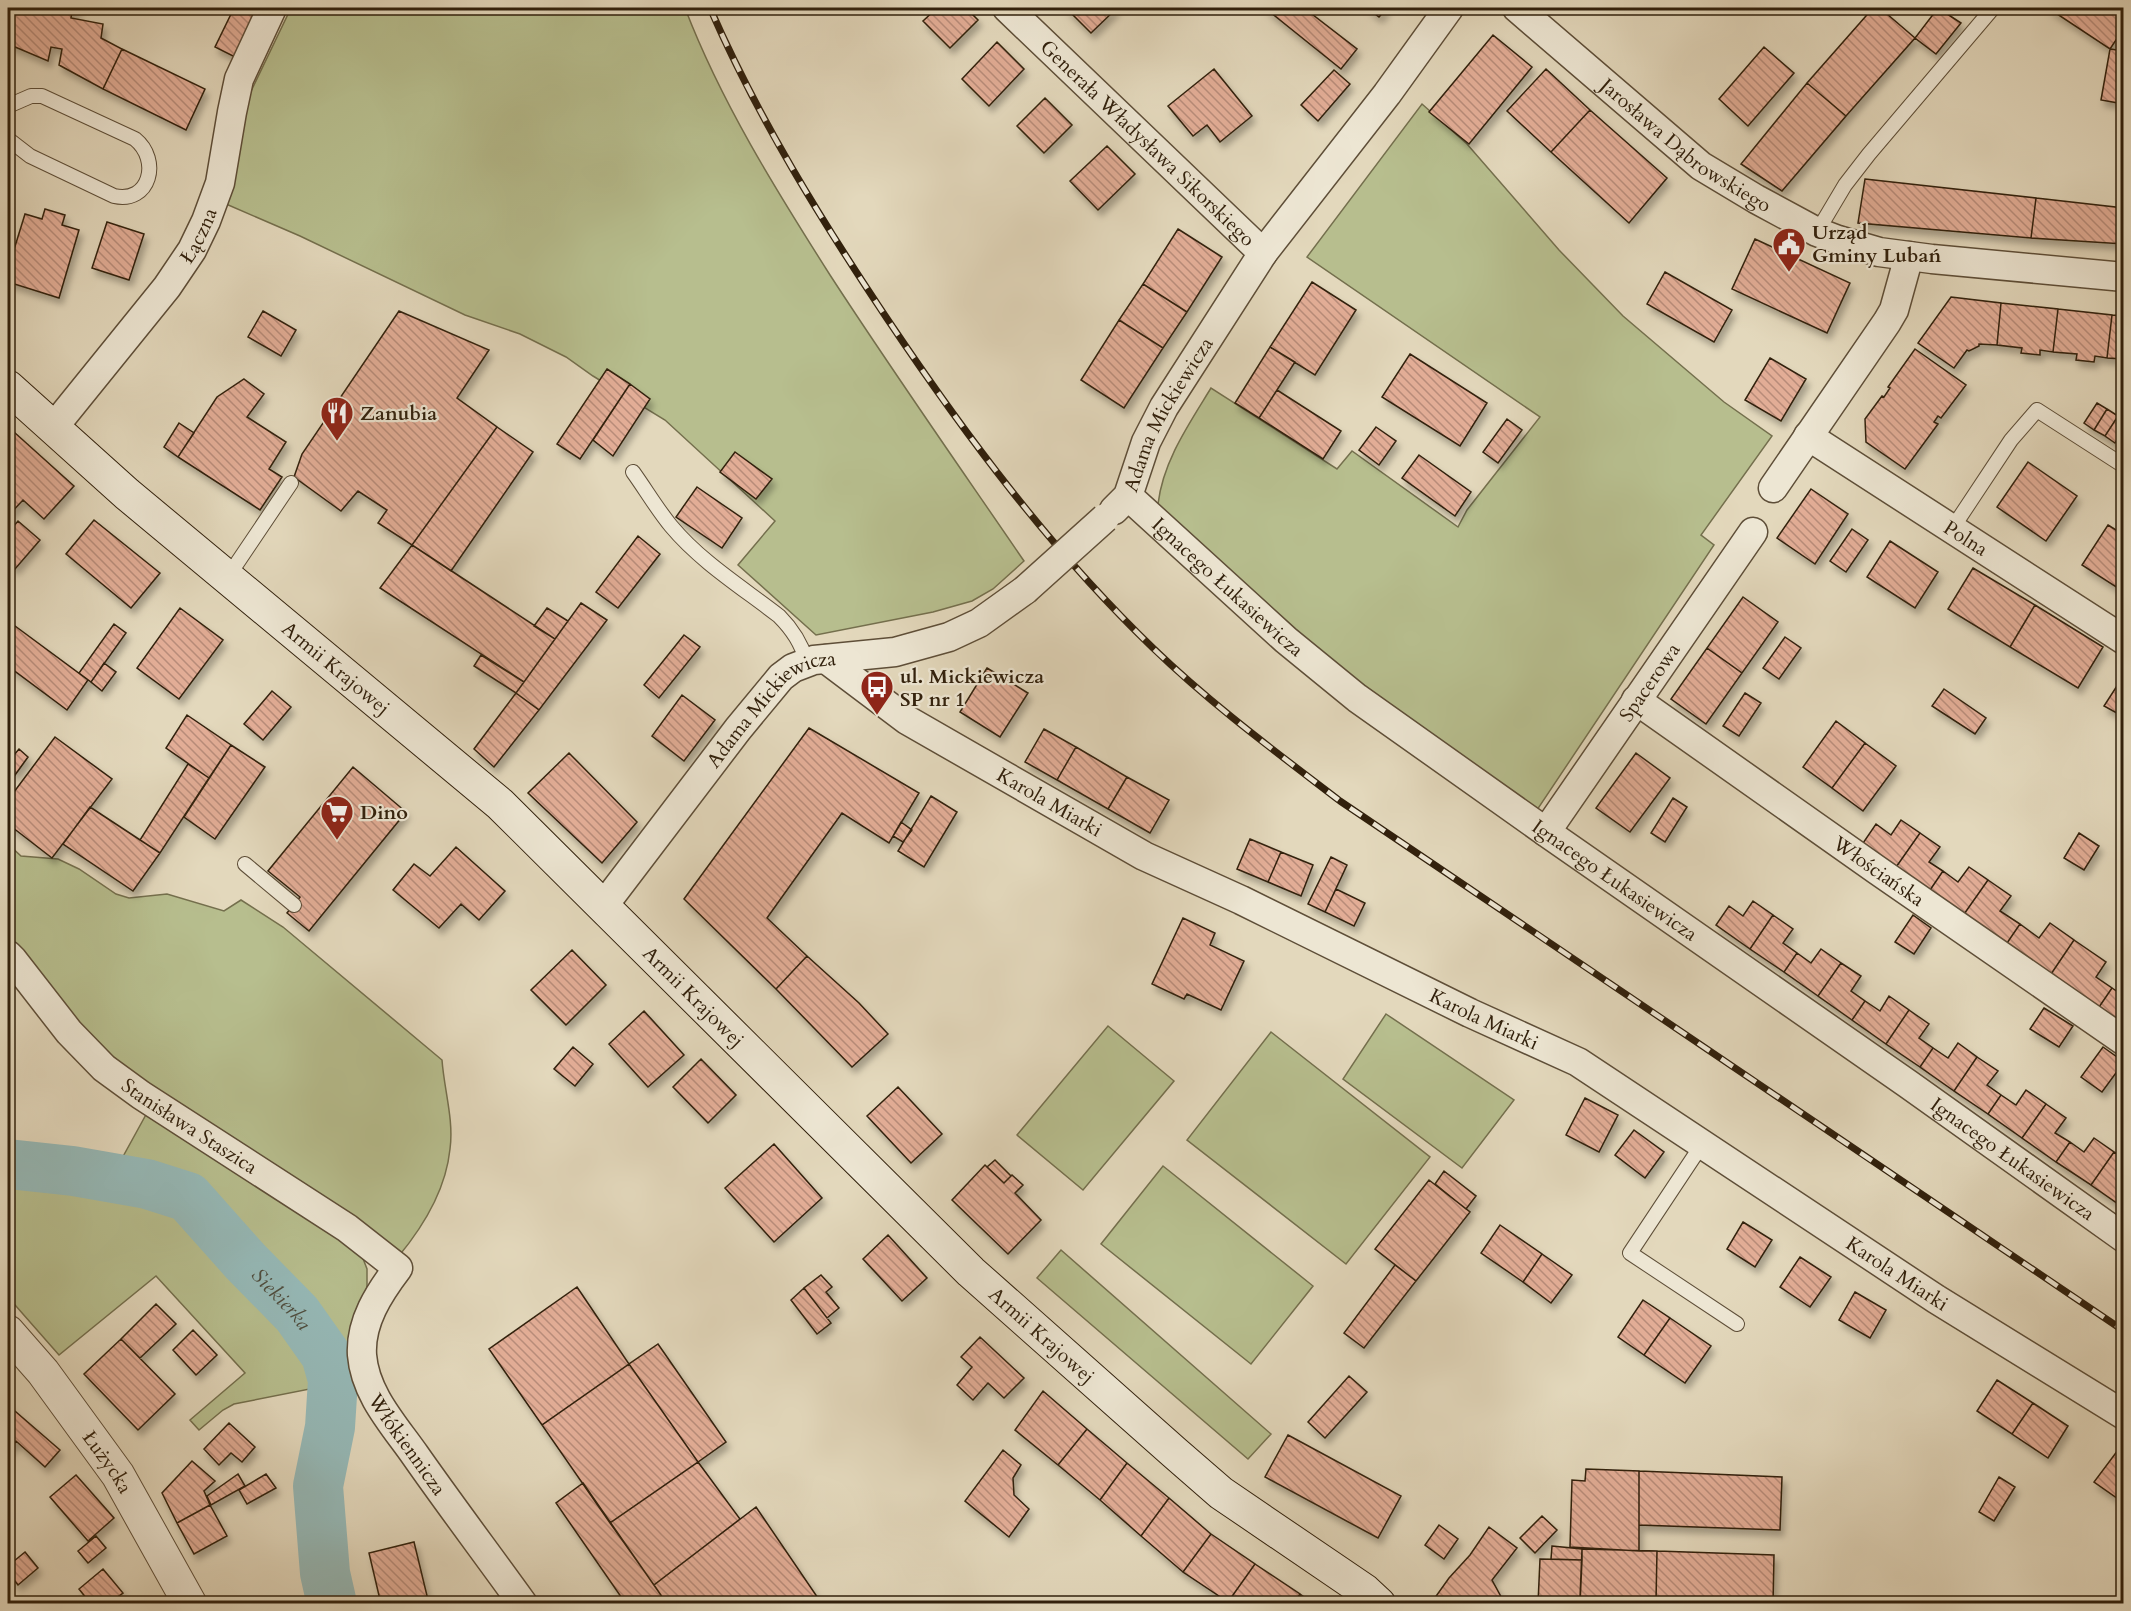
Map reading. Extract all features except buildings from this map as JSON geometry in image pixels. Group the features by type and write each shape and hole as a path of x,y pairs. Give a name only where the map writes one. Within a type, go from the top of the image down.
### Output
{"main road":[{"name":"Armii Krajowej","path":"8,387 127,494 500,804 972,1272 1221,1493 1365,1591 1379,1604"},
{"name":"Łużycka","path":"8,1332 43,1372 112,1467 134,1502 190,1604"}],"street":[{"name":"Łączna","path":"53,428 167,287 192,250 220,183 239,79 272,8"},
{"name":"Generała Władysława Sikorskiego","path":"1007,8 1263,253"},
{"name":"Adama Mickiewicza","path":"604,905 738,729 781,677 794,668 816,660 895,652 949,637 979,623 1025,590 1128,496 1146,442 1164,407 1263,253 1387,94 1449,8"},
{"name":"Jarosława Dąbrowskiego","path":"1517,8 1701,166 1817,232 1858,246 1909,256 2124,277"},
{"path":"1773,488 1887,322 1894,310 1909,256"},
{"name":"Polna","path":"1808,436 2124,640"},
{"name":"Ignacego Łukasiewicza","path":"1128,496 1286,640 1348,691 2124,1238"},
{"name":"Spacerowa","path":"1546,832 1753,532"},
{"name":"Karola Miarki","path":"816,660 907,720 1144,856 1241,900 1470,1013 1578,1062 1936,1299 2124,1415"},
{"name":"Włościańska","path":"1636,700 2124,1041"},
{"name":"Stanisława Staszica","path":"8,955 69,1032 104,1068 141,1095 347,1228 398,1268"},
{"name":"Włókiennicza","path":"398,1268 379,1295 364,1329 362,1355 368,1383 380,1405 445,1498 523,1604"}],"lane":[{"path":"1817,232 1845,185 1869,154 1993,8"},
{"path":"8,106 31,96 42,96 135,140 142,145 148,156 150,167 148,178 143,188 135,195 125,199 114,196 30,156 8,138"},
{"path":"1952,529 2012,440 2037,410 2124,466"},
{"path":"633,472 671,526 683,539 779,616 816,660"},
{"path":"227,578 291,483"},
{"path":"245,864 294,905"},
{"path":"1703,1143 1630,1253 1737,1324"}],"green space":[{"path":"291,8 685,8 732,111 790,211 878,347 1024,561 993,589 972,601 933,612 816,635 738,565 775,521 665,420 566,357 520,334 465,315 300,236 226,204 242,110"},
{"path":"1422,104 1467,144 1559,250 1623,316 1724,402 1772,436 1701,535 1714,545 1537,810 1333,663 1158,504 1171,458 1211,388 1337,469 1352,451 1458,527 1467,510 1540,417 1307,257"},
{"path":"8,844 21,856 58,859 79,869 116,894 129,898 167,894 224,911 241,900 283,927 442,1060 451,1127 448,1164 432,1207 398,1257 180,1110 96,1043 60,1001 31,960 8,941"},
{"path":"1386,1014 1514,1100 1462,1168 1343,1079"},
{"path":"1108,1026 1174,1081 1083,1190 1017,1135"},
{"path":"1271,1032 1430,1157 1346,1264 1187,1140"},
{"path":"148,1111 300,1207 362,1256 367,1269 367,1286 353,1371 313,1316 208,1198 176,1178 120,1162"},
{"path":"1163,1166 1313,1286 1251,1364 1101,1244"},
{"path":"8,1177 87,1184 143,1193 171,1203 192,1215 205,1226 233,1263 295,1327 313,1361 320,1387 234,1404 199,1430 190,1420 245,1373 156,1276 59,1355 8,1297"},
{"path":"1061,1250 1271,1434 1248,1459 1037,1278"}],"waterway":[{"name":"Siekierka","path":"8,1164 73,1171 147,1184 188,1197 245,1261 297,1314 326,1355 333,1380 330,1427 318,1486 325,1573 332,1604"}],"railway":[{"path":"710,8 749,89 792,168 888,320 948,406 1045,532 1116,611 1175,669 1268,746 1340,801 2124,1331"}],"place":[{"name":"Urząd Gminy Lubań","path":"1789,273"},
{"name":"Zanubia","path":"337,442"},
{"name":"ul. Mickiewicza SP nr 1","path":"877,716"},
{"name":"Dino","path":"337,841"}]}
